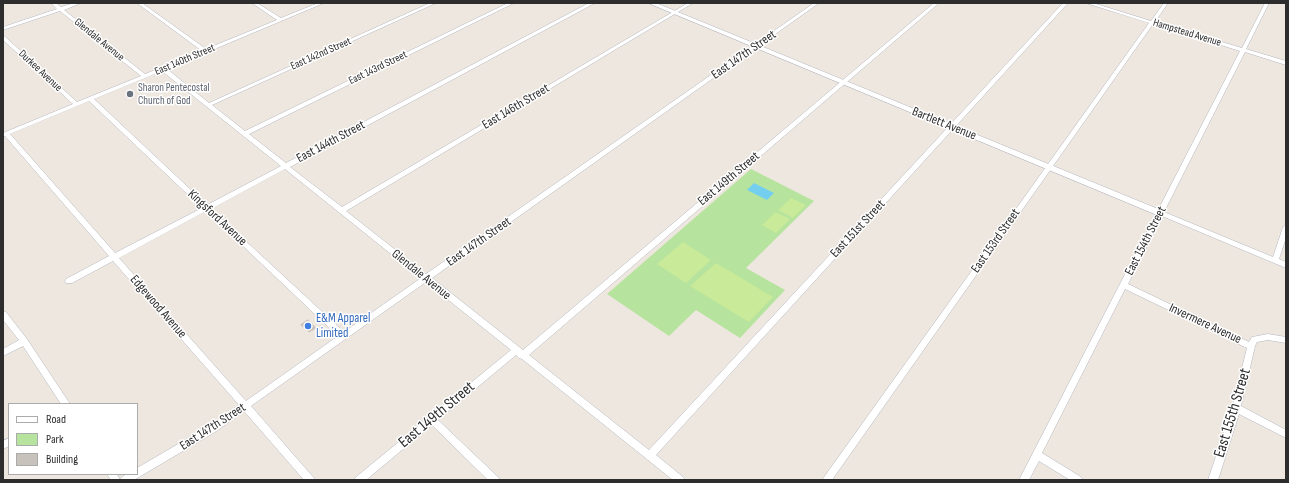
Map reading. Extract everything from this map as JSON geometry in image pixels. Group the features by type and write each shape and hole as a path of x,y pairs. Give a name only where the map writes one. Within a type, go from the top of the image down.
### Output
{"street":[{"name":"Glendale Avenue","path":"53,3 145,77"},
{"path":"3,29 78,3"},
{"path":"139,3 206,52"},
{"path":"254,3 281,20"},
{"name":"East 140th Street","path":"5,134 322,3"},
{"name":"East 142nd Street","path":"208,106 434,3"},
{"name":"East 143rd Street","path":"244,134 512,3"},
{"name":"East 144th Street","path":"69,280 593,3"},
{"name":"Bartlett Avenue","path":"651,3 1286,265"},
{"name":"East 146th Street","path":"341,211 691,3"},
{"name":"East 147th Street","path":"138,473 212,429 246,406 817,3"},
{"name":"East 149th Street","path":"359,480 432,420 519,354 937,3"},
{"name":"East 151st Street","path":"649,456 1066,3"},
{"name":"Hampstead Avenue","path":"1088,3 1286,63"},
{"name":"East 153rd Street","path":"827,480 1166,3"},
{"name":"East 154th Street","path":"1024,480 1267,3"},
{"name":"Durkee Avenue","path":"3,36 77,105"},
{"name":"Glendale Avenue","path":"163,69 519,354 680,480"},
{"name":"Kingsford Avenue","path":"90,99 344,337"},
{"name":"Edgewood Avenue","path":"5,134 310,480"},
{"path":"1275,261 1286,227"},
{"name":"Invermere Avenue","path":"1123,285 1252,346 1255,339 1268,337 1286,340"},
{"path":"3,314 24,341 65,403"},
{"path":"3,353 24,341"},
{"name":"East 155th Street","path":"1213,480 1236,408 1252,346"},
{"path":"1236,408 1286,434"},
{"path":"432,420 495,480"},
{"path":"1037,455 1078,480"},
{"name":"East 147th Street","path":"125,480 134,475"}],"green space":[{"path":"751,169 814,201 746,268 785,290 740,338 696,310 669,336 607,294"},
{"path":"791,198 806,205 793,218 778,210"},
{"path":"776,212 790,219 776,233 762,225"},
{"path":"683,242 711,260 686,283 657,264"},
{"path":"716,263 773,297 749,322 690,286"}],"water":[{"path":"754,183 774,193 767,200 747,190"}],"building":[{"name":"E&M Apparel Limited","path":"308,320 316,328 309,332 301,325"}],"place":[{"name":"Sharon Pentecostal Church of God","path":"130,94"},
{"name":"E&M Apparel Limited","path":"308,326"}]}
